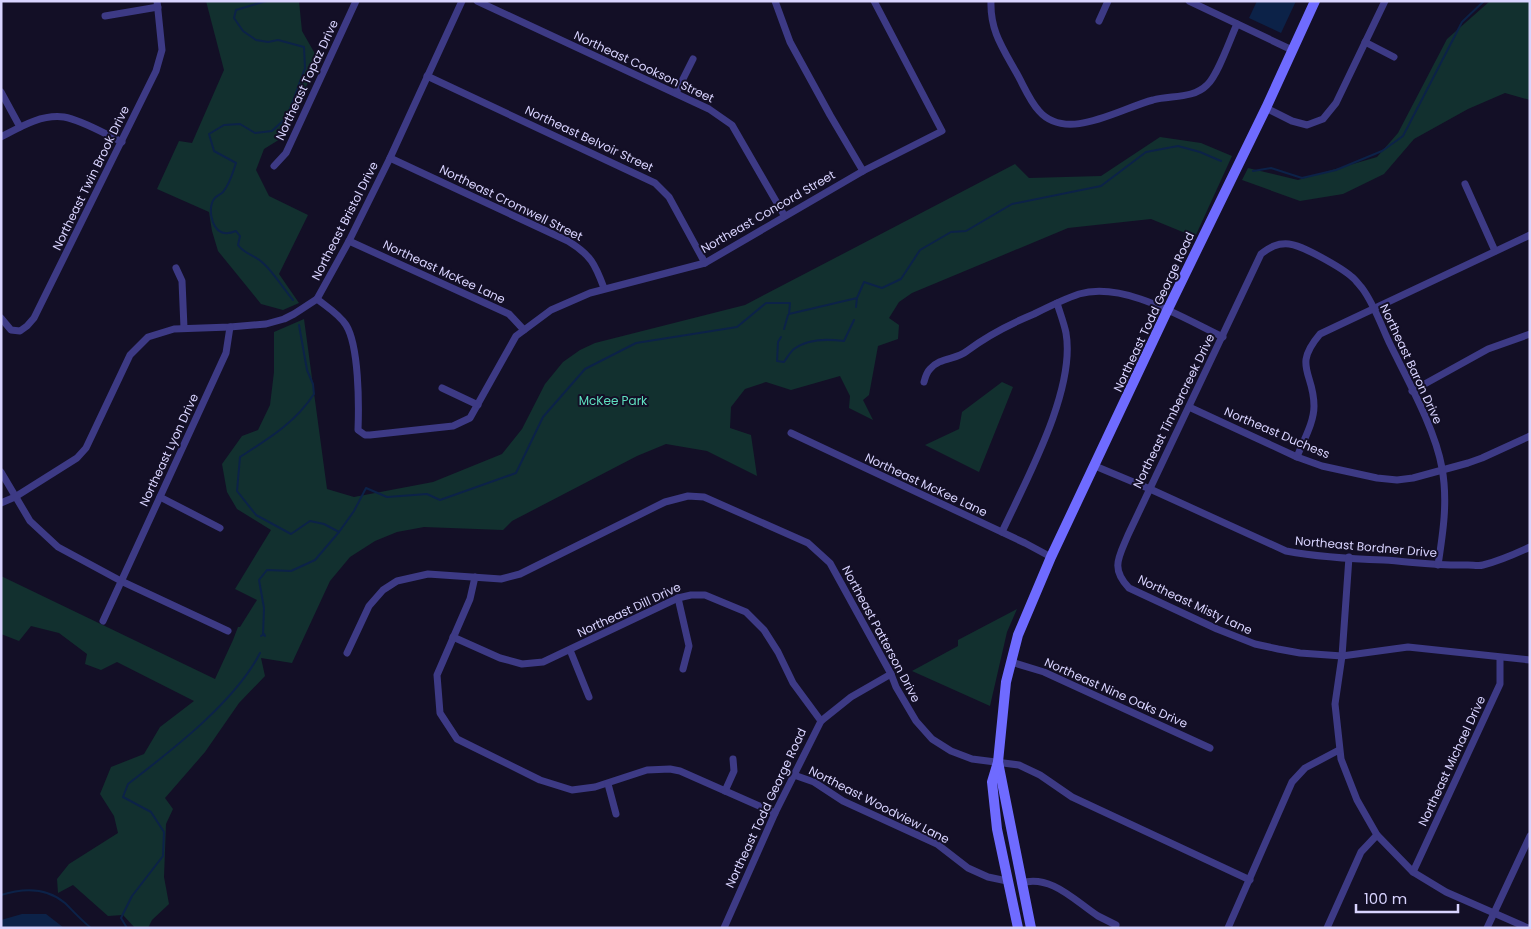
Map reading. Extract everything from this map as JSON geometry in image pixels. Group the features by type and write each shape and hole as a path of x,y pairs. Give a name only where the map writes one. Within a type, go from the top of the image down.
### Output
{"main road":[{"name":"Northeast Todd George Road","path":"998,762 1006,682 1018,635 1051,557 1167,311 1266,108 1315,1"},
{"path":"998,762 992,782 997,829 1018,928"},
{"path":"998,762 1031,928"}],"street":[{"name":"Northeast Topaz Drive","path":"274,166 286,154 356,1"},
{"name":"Northeast Bristol Drive","path":"1,503 15,497 81,454 86,448 130,355 139,344 152,335 166,330 184,328 266,324 284,319 317,299 350,241 462,1"},
{"name":"Northeast Cookson Street","path":"477,1 709,109 732,126 784,215"},
{"path":"775,1 790,42 863,171"},
{"name":"Northeast Concord Street","path":"317,299 343,320 350,332 358,379 358,430 365,435 453,426 470,418 516,336 551,310 574,298 604,288 705,263 784,215 942,130 874,1"},
{"path":"991,1 991,19 996,36 1033,103 1044,116 1058,123 1065,124 1086,122 1153,100 1189,94 1203,89 1213,78 1237,24"},
{"path":"1099,21 1108,1"},
{"path":"1189,1 1292,50"},
{"path":"1266,108 1292,121 1307,125 1323,119 1336,103 1385,1"},
{"path":"105,16 157,4"},
{"name":"Northeast Twin Brook Drive","path":"1,318 11,330 20,331 34,318 122,142 156,71 162,50 157,4"},
{"path":"1365,42 1394,57"},
{"path":"676,93 693,59"},
{"name":"Northeast Belvoir Street","path":"427,76 655,183 669,197 705,263"},
{"path":"1,92 20,127"},
{"path":"1,137 40,119 63,117 75,120 122,142"},
{"name":"Northeast Cromwell Street","path":"390,158 568,241 584,251 593,262 604,288"},
{"path":"1465,184 1495,251"},
{"path":"1297,457 1312,420 1314,406 1305,359 1311,344 1320,334 1530,235"},
{"name":"Northeast McKee Lane","path":"350,241 509,314 524,330"},
{"name":"Northeast Baron Drive","path":"1262,254 1275,245 1287,244 1297,246 1352,277 1363,290 1438,450 1442,469 1446,514 1438,565"},
{"name":"Northeast Timbercreek Drive","path":"1121,579 1117,570 1118,559 1262,254"},
{"path":"176,268 182,281 184,328"},
{"path":"924,382 929,369 942,360 956,357 999,330 1079,294 1107,291 1130,296 1223,337"},
{"path":"1002,532 1043,443 1062,384 1067,352 1066,332 1057,303"},
{"name":"Northeast Lyon Drive","path":"103,621 226,353 230,327"},
{"path":"1412,391 1488,349 1530,334"},
{"path":"442,388 478,405"},
{"name":"Northeast Duchess","path":"1189,407 1297,457 1340,471 1397,480 1413,478 1482,458 1530,436"},
{"name":"Northeast McKee Lane","path":"791,433 1051,557"},
{"name":"Northeast Bordner Drive","path":"1095,466 1286,551 1308,555 1350,557 1366,561 1384,560 1438,565 1482,565 1514,554 1530,546"},
{"path":"1,472 30,521 58,547 121,581 228,632"},
{"path":"160,496 220,528"},
{"name":"Northeast Patterson Drive","path":"347,653 369,606 383,590 397,581 428,574 501,579 520,574 664,502 688,496 704,497 808,543 830,563 891,674 896,687 916,721 932,739 951,751 972,759 1019,765 1040,775 1072,797 1250,880"},
{"path":"1350,557 1342,656 1335,704 1339,750 1343,766 1357,800 1377,835 1413,872 1446,892 1528,928"},
{"path":"475,577 470,599 437,675 440,713 457,739 540,780 572,790 608,784 647,770 670,769 680,771 775,813"},
{"name":"Northeast Misty Lane","path":"1121,579 1129,588 1217,629 1255,644 1300,654 1342,656 1408,647 1530,660"},
{"name":"Northeast Dill Drive","path":"453,637 500,658 522,664 544,662 678,598 691,595 705,595 746,612 764,630 778,652 793,683 820,722"},
{"path":"678,598 689,646 683,669"},
{"path":"570,650 590,697"},
{"name":"Northeast Michael Drive","path":"1413,872 1500,684 1500,658"},
{"name":"Northeast Nine Oaks Drive","path":"1011,662 1044,672 1210,748"},
{"name":"Northeast Todd George Road","path":"724,928 775,813 820,722 851,697 891,674"},
{"path":"1228,928 1292,782 1305,768 1339,750"},
{"path":"725,791 734,771 733,758"},
{"name":"Northeast Woodview Lane","path":"794,775 814,782 843,801 937,844 968,868 988,877 1007,881"},
{"path":"608,784 616,814"},
{"path":"1327,928 1361,852 1377,835"},
{"path":"1487,928 1530,836"},
{"path":"1021,883 1038,881 1056,887 1098,916 1116,925"}],"green space":[{"path":"206,1 299,1 302,31 318,59 285,136 264,149 256,170 269,196 308,215 279,274 299,303 283,310 261,304 218,251 209,212 157,189 179,141 192,143 224,70"},
{"path":"1490,1 1530,1 1530,100 1505,93 1468,109 1414,139 1384,174 1343,194 1300,201 1242,180 1248,168 1298,180 1377,157 1398,133 1447,39"},
{"name":"McKee Park","path":"1160,137 1201,143 1232,156 1195,237 1151,219 1068,228 912,293 899,302 889,318 899,325 898,339 878,346 869,395 863,400 873,420 849,408 850,396 840,376 791,390 766,382 745,389 731,407 730,428 751,435 757,476 707,451 666,444 637,456 512,521 503,530 424,527 397,532 375,541 350,557 330,581 292,663 261,658 265,676 239,703 205,752 165,798 173,809 166,824 164,877 169,904 152,920 148,928 135,928 123,915 108,916 73,885 58,893 57,879 69,864 118,833 114,816 100,794 111,767 144,754 160,727 194,701 117,662 101,670 85,664 87,654 59,633 31,626 19,641 1,634 1,576 215,679 238,627 240,627 257,600 235,589 271,530 237,509 227,492 222,464 242,436 258,430 270,405 274,372 274,332 304,319 327,489 354,497 433,482 502,454 522,429 545,384 563,362 580,350 595,343 745,305 1015,164 1029,178 1101,176"},
{"path":"1002,382 1013,387 979,472 925,445 959,429 962,412"},
{"path":"1017,609 1007,632 990,706 912,671 958,646 958,640"}],"water":[{"path":"1257,1 1296,1 1281,33 1249,18"},
{"path":"22,914 46,914 64,928 1,928 1,920"}],"waterway":[{"path":"266,1 236,10 234,18 243,31 256,40 268,42 278,40 304,47 305,68 287,117 272,131 255,133 240,124 224,125 209,134 214,151 236,163 225,189 214,199 211,212 213,222 218,230 224,233 236,231 240,236 238,245 240,248 260,260 293,300"},
{"path":"1253,171 1271,168 1302,178 1336,170 1382,151 1403,136 1462,22 1484,1"},
{"path":"263,635 264,608 259,580 267,570 291,571 315,560 354,511 366,488 387,497 427,494 440,500 516,473 543,417 585,369 636,343 737,327 766,303 790,303 789,314 857,298 864,282 882,288 901,279 920,250 951,232 966,231 1012,204 1101,186 1146,152 1178,146 1200,152 1221,161"},
{"path":"856,307 857,298"},
{"path":"784,329 788,315"},
{"path":"781,337 778,342 777,361 784,362 793,350 805,343 825,340 844,341 854,320"},
{"path":"299,325 307,370 313,384 314,394 290,422 240,457 237,491 256,515 291,534 310,521 324,524 339,532"},
{"path":"261,636 264,634 265,636"},
{"path":"127,928 121,918 132,896 163,856 164,832 151,812 123,797 128,784 182,741 219,707 249,671 260,653"},
{"path":"1,895 26,890 50,894 65,903 91,928"}]}
